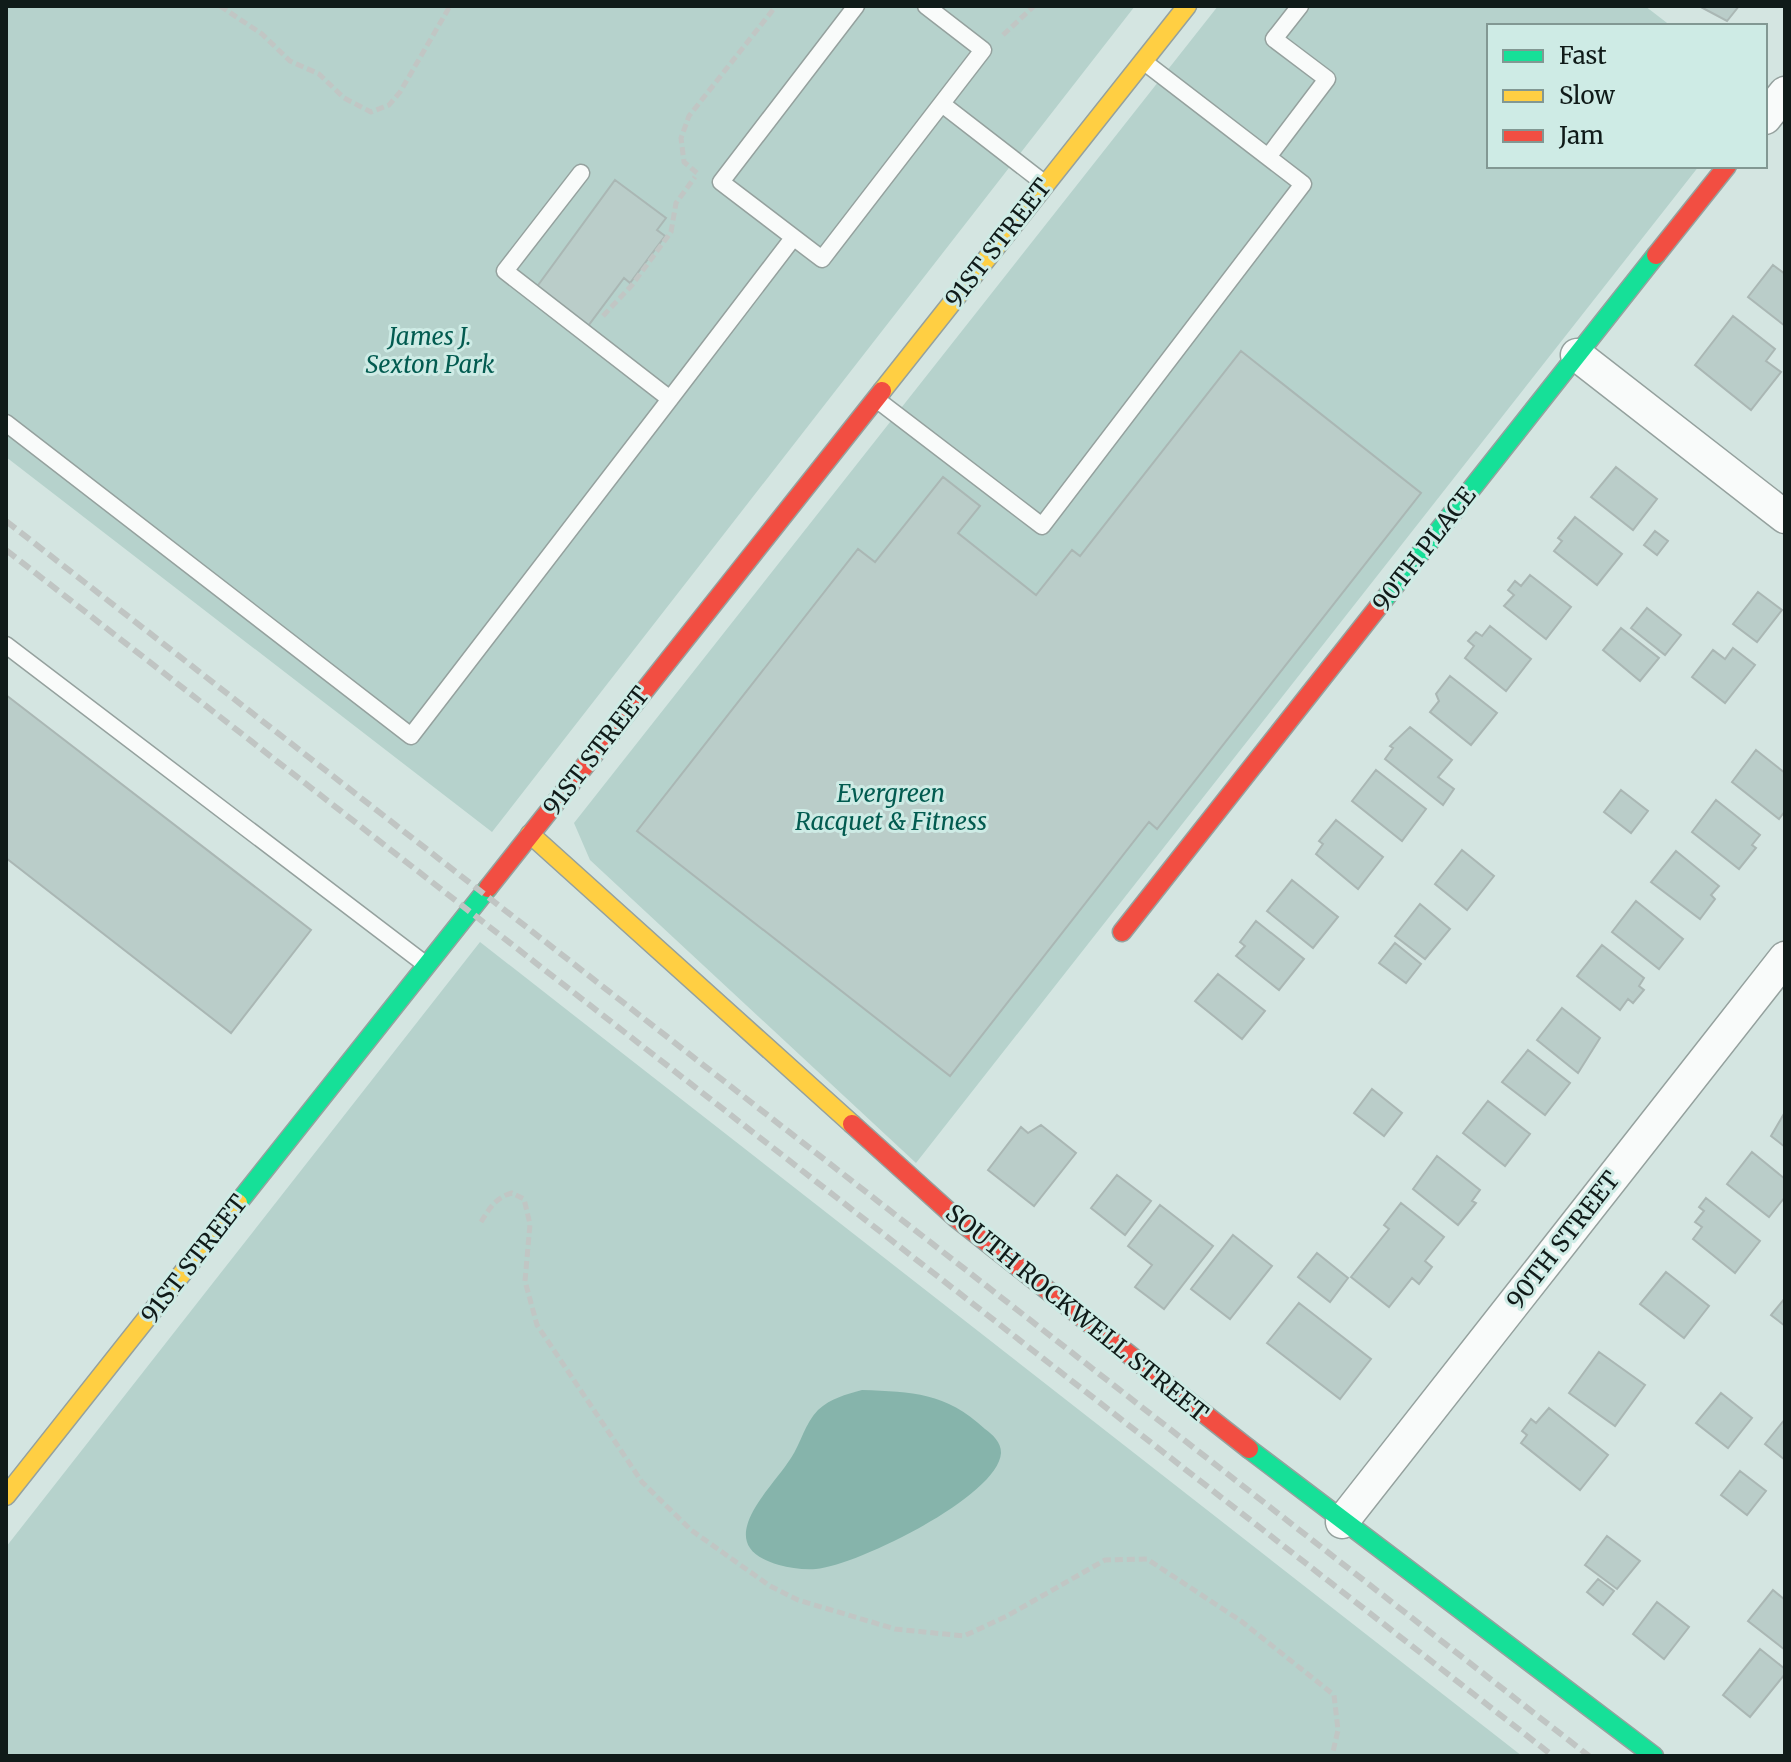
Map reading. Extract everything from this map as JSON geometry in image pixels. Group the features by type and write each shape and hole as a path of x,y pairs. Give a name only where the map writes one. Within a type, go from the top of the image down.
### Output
{"street":[{"name":"91ST STREET","path":"6,1496 1187,6"},
{"path":"1767,116 1785,93"},
{"name":"90TH PLACE","path":"1122,932 1725,168"},
{"path":"1577,355 1785,517"},
{"name":"SOUTH ROCKWELL STREET","path":"530,834 956,1218 1342,1522 1654,1756"},
{"name":"90TH STREET","path":"1342,1522 1785,958"}],"lane":[{"path":"856,6 721,182 822,259 983,50 926,6"},
{"path":"1268,157 1327,79 1274,39 1300,6"},
{"path":"875,399 1042,526 1303,184 1143,61"},
{"path":"942,104 1045,184"},
{"path":"581,173 505,271 670,399"},
{"path":"6,423 411,736 793,238"},
{"path":"6,645 427,965"}],"path":[{"path":"220,6 262,34 290,61 319,74 344,98 371,112 389,105 400,92 450,6"},
{"path":"721,182 698,174 684,162 681,138 689,116 776,6"},
{"path":"1025,19 1034,6"},
{"path":"595,325 632,285 671,232 676,203 698,174"},
{"path":"481,1222 496,1200 505,1195 512,1193 524,1199 530,1224 525,1281 537,1325 642,1482 691,1530 770,1586 798,1600 895,1629 964,1636 1007,1616 1105,1560 1147,1559 1241,1621 1334,1695 1338,1730 1332,1756"}],"green space":[{"name":"James J. Sexton Park","path":"6,6 1135,6 492,832 6,457"},
{"name":"Evergreen Racquet & Fitness","path":"1218,6 1645,6 1668,24 1487,24 1487,168 1697,168 916,1163 590,860 574,823"},
{"path":"480,942 1522,1756 6,1756 6,1547"}],"shaded area":[{"path":"862,1390 913,1393 956,1408 998,1442 1001,1453 994,1470 951,1508 891,1543 861,1556 811,1569 783,1566 758,1556 748,1544 746,1531 759,1501 791,1458 818,1410 844,1395"}],"building":[{"path":"1699,6 1739,6 1727,21"},
{"path":"615,180 666,218 657,230 665,236 630,283 624,278 588,326 536,288"},
{"path":"1773,265 1785,274 1785,326 1748,297"},
{"path":"1733,316 1775,349 1766,361 1781,372 1751,410 1695,365"},
{"path":"1241,351 1421,493 1157,829 1149,822 950,1076 637,831 858,549 875,562 943,477 980,506 958,533 1036,595 1072,550 1080,556"},
{"path":"1616,467 1657,499 1633,530 1591,497"},
{"path":"1575,517 1622,554 1597,585 1554,551 1562,541 1558,538"},
{"path":"1655,531 1668,541 1657,555 1644,545"},
{"path":"1530,575 1571,607 1546,639 1504,606 1514,595 1508,590 1515,581 1521,586"},
{"path":"1758,592 1782,610 1757,642 1733,624"},
{"path":"1647,608 1681,635 1665,655 1631,628"},
{"path":"1490,626 1531,659 1506,691 1465,658 1474,646 1468,641 1476,632 1482,636"},
{"path":"1621,628 1659,658 1640,681 1603,650"},
{"path":"1733,648 1755,665 1725,703 1692,677 1713,650 1725,659"},
{"path":"1450,676 1497,713 1471,745 1430,712 1439,701 1436,694"},
{"path":"6,695 311,930 231,1033 6,858"},
{"path":"1410,727 1452,760 1438,777 1454,789 1443,805 1385,759 1393,748 1390,746"},
{"path":"1756,750 1785,773 1785,811 1779,819 1732,782"},
{"path":"1376,770 1426,809 1402,841 1352,801"},
{"path":"1621,790 1648,811 1631,833 1604,812"},
{"path":"1716,800 1760,835 1752,845 1756,848 1739,869 1692,832"},
{"path":"1336,820 1383,857 1358,889 1316,854 1323,844 1319,841"},
{"path":"1462,850 1494,876 1467,910 1435,884"},
{"path":"1676,851 1719,886 1711,895 1715,899 1700,919 1651,882"},
{"path":"1292,880 1338,917 1313,948 1267,911"},
{"path":"1636,901 1683,939 1659,969 1612,932"},
{"path":"1420,904 1450,929 1425,959 1395,936"},
{"path":"1256,921 1304,959 1279,990 1236,956 1245,946 1240,942"},
{"path":"1395,943 1421,964 1406,983 1379,963"},
{"path":"1602,945 1644,978 1639,986 1644,990 1633,1003 1628,999 1620,1010 1577,976"},
{"path":"1218,974 1265,1011 1242,1039 1195,1001"},
{"path":"1562,1008 1600,1038 1578,1073 1537,1040"},
{"path":"1528,1050 1570,1083 1545,1115 1502,1082"},
{"path":"1372,1089 1402,1113 1384,1136 1354,1113"},
{"path":"1488,1101 1530,1134 1505,1166 1463,1133"},
{"path":"1785,1112 1785,1147 1771,1136"},
{"path":"1041,1125 1076,1153 1034,1206 988,1170 1021,1127 1028,1133"},
{"path":"1752,1152 1785,1179 1785,1197 1769,1217 1727,1184"},
{"path":"1437,1156 1480,1190 1472,1201 1476,1203 1458,1225 1413,1189"},
{"path":"1117,1175 1151,1201 1125,1235 1091,1208"},
{"path":"1706,1198 1760,1241 1735,1273 1693,1239 1702,1227 1695,1222 1704,1211 1699,1207"},
{"path":"1401,1203 1444,1237 1425,1261 1432,1267 1419,1284 1412,1278 1389,1307 1351,1277 1389,1229 1384,1225"},
{"path":"1160,1205 1213,1246 1164,1309 1135,1287 1152,1265 1128,1246"},
{"path":"1233,1235 1272,1266 1230,1319 1191,1289"},
{"path":"1317,1253 1348,1278 1330,1302 1298,1277"},
{"path":"1666,1272 1709,1306 1684,1338 1640,1304"},
{"path":"1785,1298 1785,1326 1771,1315"},
{"path":"1299,1303 1371,1359 1340,1399 1267,1343"},
{"path":"1599,1352 1645,1385 1615,1426 1569,1393"},
{"path":"1721,1393 1752,1418 1728,1448 1696,1423"},
{"path":"1549,1408 1608,1455 1580,1490 1521,1443 1527,1435 1522,1431 1531,1419 1536,1423"},
{"path":"1785,1419 1785,1460 1765,1444"},
{"path":"1740,1471 1766,1491 1747,1515 1721,1495"},
{"path":"1607,1536 1640,1561 1617,1589 1585,1565"},
{"path":"1598,1579 1614,1591 1603,1605 1587,1592"},
{"path":"1773,1590 1785,1600 1785,1650 1748,1621"},
{"path":"1657,1602 1689,1627 1664,1659 1633,1634"},
{"path":"1760,1649 1785,1669 1785,1674 1750,1717 1723,1695"}],"railway":[{"path":"6,521 1589,1756"},
{"path":"6,550 1553,1756"}],"traffic: fast":[{"path":"1379,606 1656,255"},
{"path":"238,1203 488,888"},
{"path":"1249,1449 1654,1756"}],"traffic: slow":[{"path":"882,391 1187,6"},
{"path":"530,834 852,1124"},
{"path":"6,1496 238,1203"}],"traffic: jam":[{"path":"1656,255 1725,168"},
{"path":"488,888 882,391"},
{"path":"1122,932 1379,606"},
{"path":"852,1124 956,1218 1249,1449"}]}
